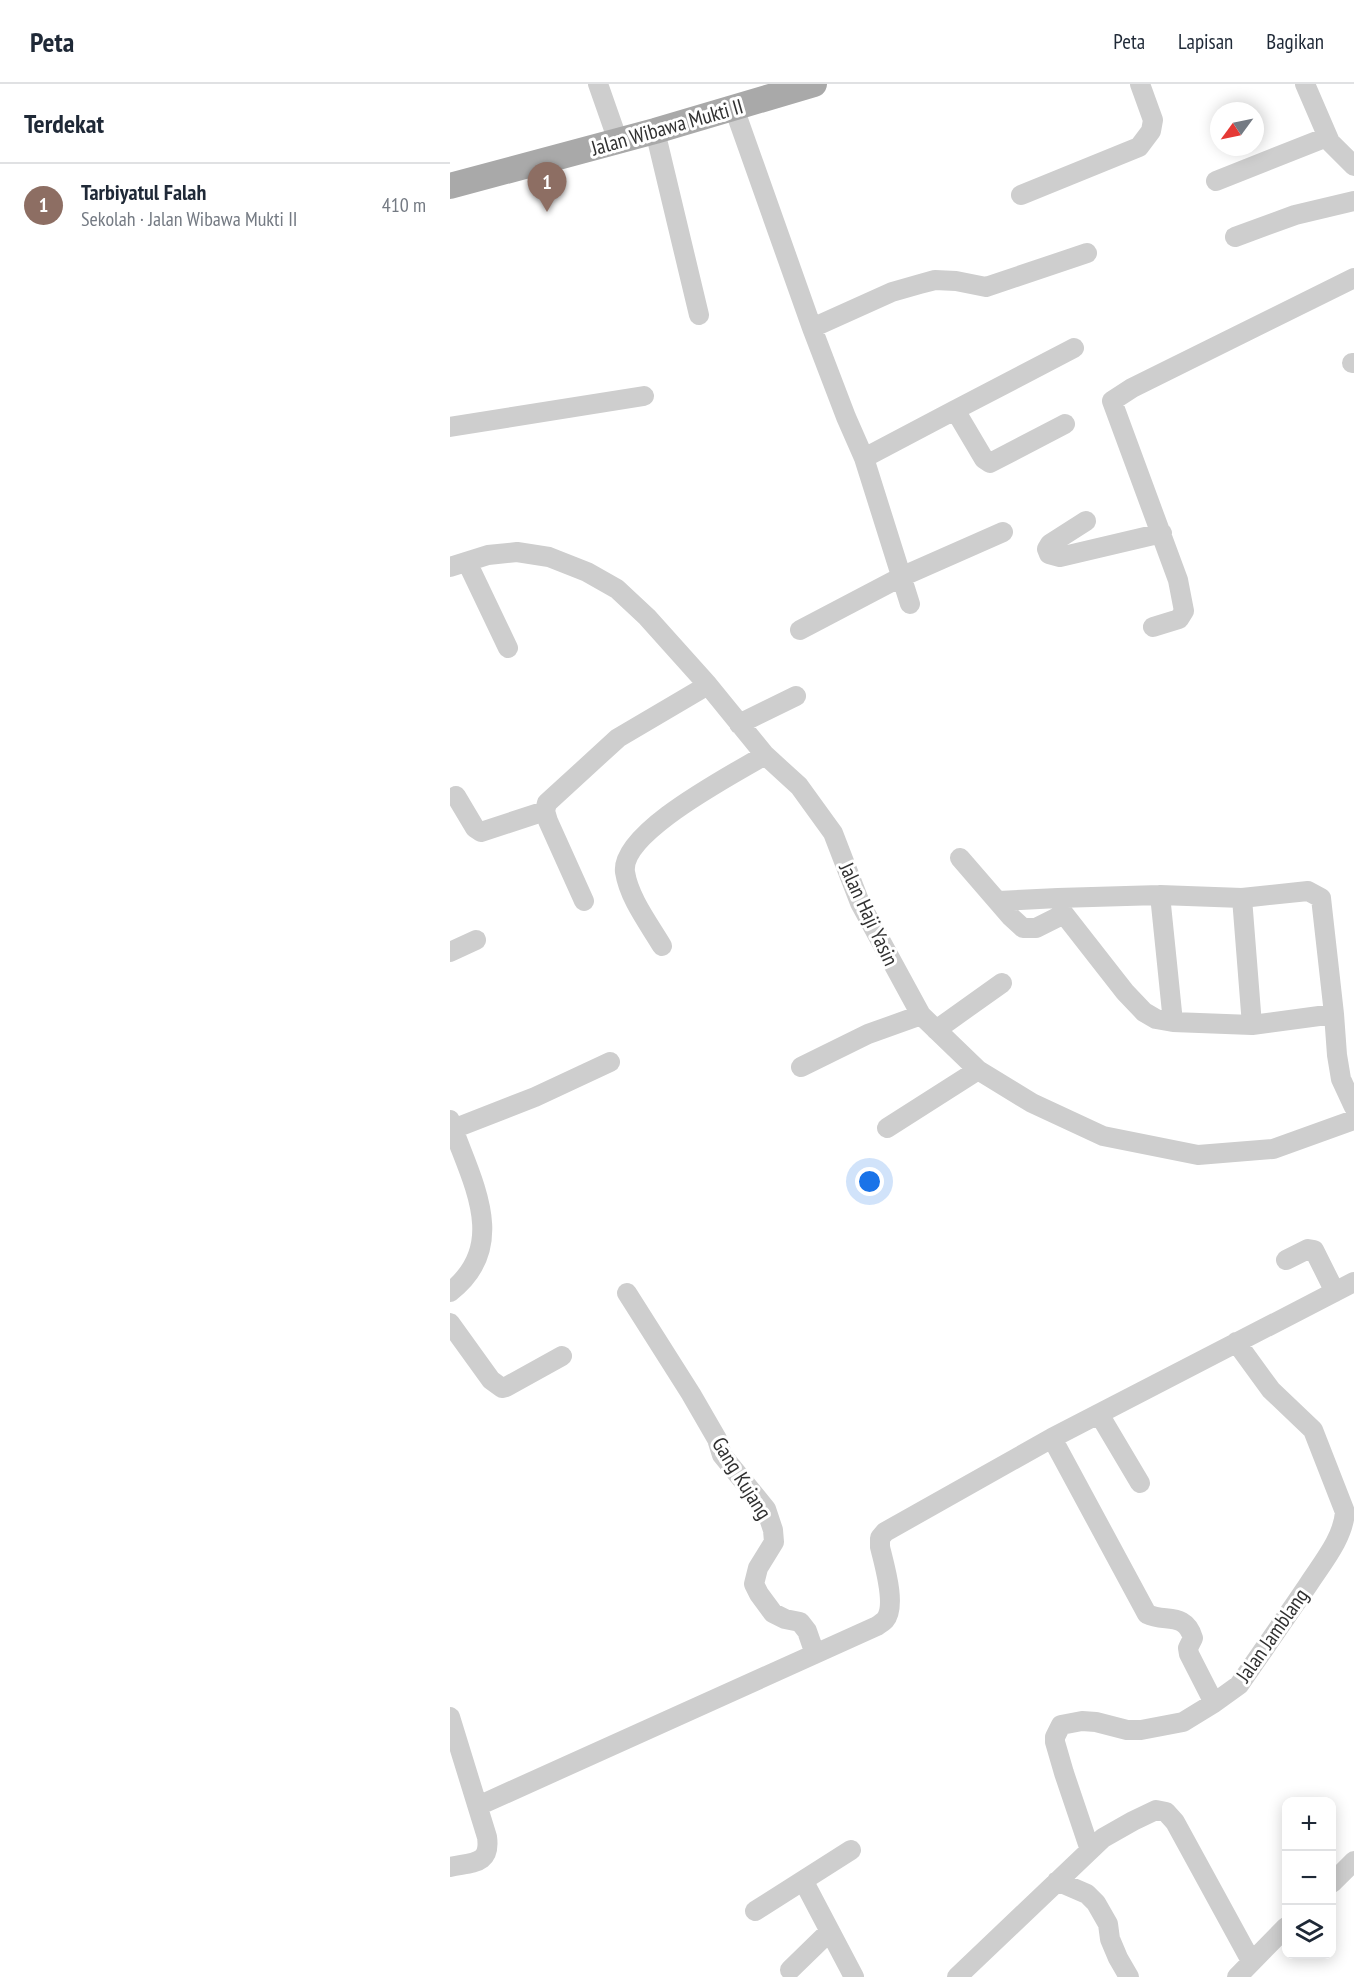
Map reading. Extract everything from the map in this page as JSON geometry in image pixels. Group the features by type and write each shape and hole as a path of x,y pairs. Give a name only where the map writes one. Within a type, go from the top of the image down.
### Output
{"main road":[{"name":"Jalan Wibawa Mukti II","path":"450,186 655,131 814,84"}],"street":[{"path":"598,84 618,141"},
{"path":"1021,195 1139,147 1151,131 1153,120 1140,84"},
{"path":"1305,84 1327,137 1335,149 1354,166"},
{"path":"734,108 812,328 864,458 910,604"},
{"path":"655,131 699,315"},
{"path":"1216,181 1327,137"},
{"path":"1235,237 1295,215 1354,201"},
{"path":"812,328 892,292 920,284 935,280 956,281 986,287 1087,253"},
{"path":"1153,627 1179,619 1184,611 1178,580 1162,533 1112,400 1354,278"},
{"path":"864,458 1074,348"},
{"path":"450,427 644,396"},
{"path":"955,410 984,459 990,463 1065,424"},
{"path":"1086,521 1050,544 1047,549 1049,554 1060,557 1162,533"},
{"path":"800,630 901,577 1003,532"},
{"name":"Jalan Haji Yasin","path":"459,564 489,555 517,552 549,557 587,572 617,589 647,617 765,755 799,786 833,833 860,903 921,1015 978,1070 1032,1103 1103,1136 1198,1155 1273,1149 1354,1120"},
{"path":"459,564 508,648"},
{"path":"456,796 475,828 481,832 544,811 551,799 618,738 708,686"},
{"path":"740,724 796,696"},
{"path":"662,946 630,889 625,871 628,855 658,822 765,755"},
{"path":"544,811 584,901"},
{"path":"960,858 1023,928 1036,928 1061,906"},
{"path":"999,902 1061,906 1160,895 1242,898 1308,891 1321,898 1337,1055 1341,1079 1354,1107"},
{"path":"1160,895 1173,1022"},
{"path":"1242,898 1252,1025"},
{"path":"1061,906 1125,992 1144,1012 1156,1019 1173,1022 1252,1025 1334,1014"},
{"path":"450,952 476,940"},
{"path":"936,1030 1002,983"},
{"path":"801,1067 868,1034 921,1015"},
{"path":"450,1292 461,1284 472,1270 484,1226 477,1191 452,1124 535,1097 610,1062"},
{"path":"887,1128 978,1070"},
{"path":"1286,1260 1308,1250 1314,1250 1335,1292"},
{"path":"478,1806 877,1626 885,1620 890,1610 891,1600 880,1547 880,1538 885,1532 1052,1438 1354,1282"},
{"name":"Gang Kujang","path":"627,1293 692,1394 717,1439 722,1455 766,1509 773,1530 774,1542 758,1568 754,1584 773,1612 785,1619 800,1622 807,1632 815,1654"},
{"path":"450,1323 491,1380 502,1388 562,1356"},
{"name":"Jalan Jamblang","path":"1090,1850 1055,1742 1061,1725 1082,1721 1096,1722 1127,1731 1141,1730 1183,1722 1214,1703 1239,1685 1299,1599 1345,1523 1346,1512 1313,1430 1271,1390 1236,1342"},
{"path":"1099,1414 1140,1483"},
{"path":"1052,1438 1147,1614 1157,1618 1176,1618 1190,1629 1193,1638 1188,1648 1189,1654 1214,1703"},
{"path":"450,1717 489,1849 480,1861 450,1867"},
{"path":"957,1977 1103,1838 1156,1810 1166,1812 1179,1830 1251,1961"},
{"path":"755,1911 804,1882 850,1850"},
{"path":"1336,1879 1354,1861"},
{"path":"1057,1881 1087,1894 1096,1903 1107,1920 1110,1939 1118,1958 1130,1977"},
{"path":"804,1882 854,1977"},
{"path":"790,1970 830,1931"},
{"path":"1237,1977 1282,1931"}],"place":[{"name":"Tarbiyatul Falah","path":"547,212"}]}
